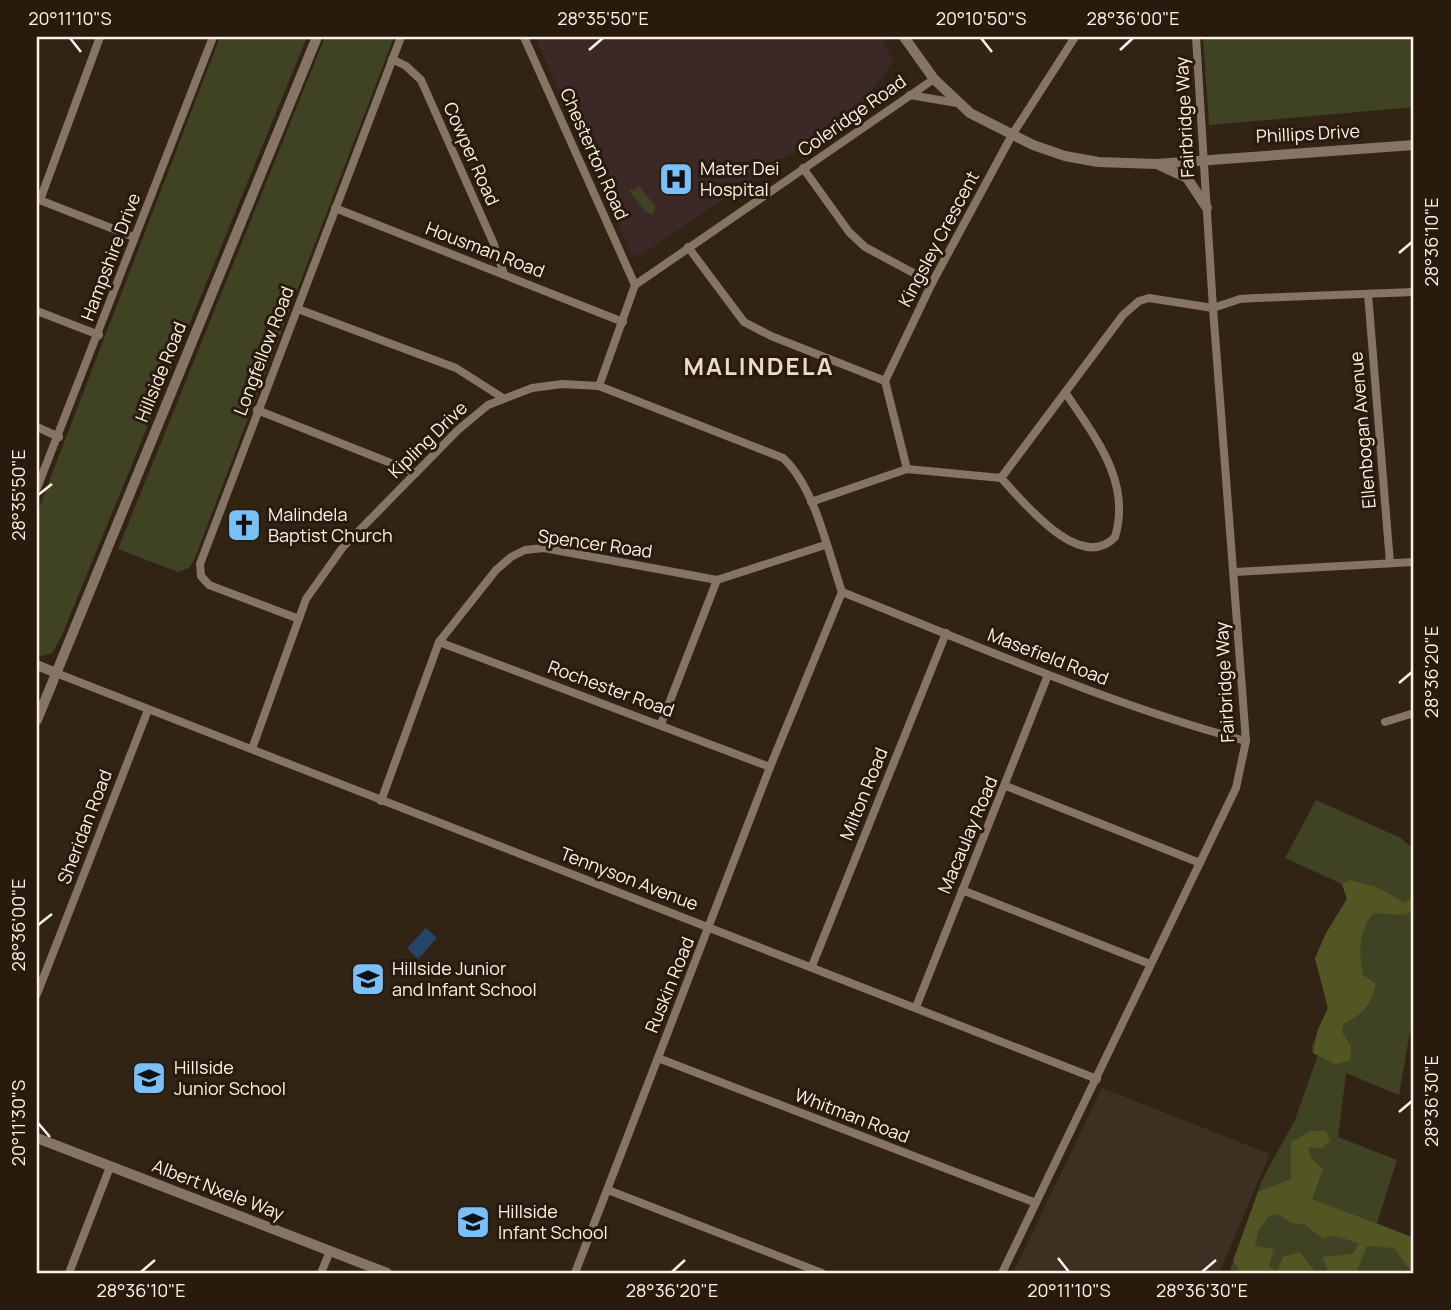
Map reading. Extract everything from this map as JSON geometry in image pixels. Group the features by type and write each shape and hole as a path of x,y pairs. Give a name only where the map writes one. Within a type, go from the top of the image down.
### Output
{"main road":[{"name":"Hillside Road","path":"37,720 317,37"},
{"name":"Phillips Drive","path":"904,37 934,79 957,103 1012,135 1065,156 1098,162 1156,163 1414,145"},
{"path":"1156,163 1187,178 1207,208"},
{"path":"37,665 56,673"},
{"name":"Albert Nxele Way","path":"37,1138 387,1273"}],"street":[{"path":"100,37 38,200 134,237"},
{"name":"Hampshire Drive","path":"37,488 99,335 134,237 213,37"},
{"name":"Longfellow Road","path":"299,619 221,592 201,576 200,564 401,37"},
{"name":"Chesterton Road","path":"524,37 635,285"},
{"name":"Kingsley Crescent","path":"885,381 932,283 1012,135 1075,37"},
{"name":"Fairbridge Way","path":"1002,1273 1236,788 1246,741 1213,308 1196,37"},
{"name":"Cowper Road","path":"392,59 421,80 493,242 504,274"},
{"name":"Coleridge Road","path":"635,285 934,79"},
{"path":"910,95 957,103"},
{"path":"803,168 849,232 865,247 932,283"},
{"name":"Housman Road","path":"335,208 623,322"},
{"path":"688,247 744,322 771,337 885,381 907,469"},
{"path":"599,386 635,285"},
{"path":"1001,478 1123,316 1139,301 1149,298 1213,308 1240,299 1414,292"},
{"name":"Ellenbogan Avenue","path":"1368,295 1390,563"},
{"path":"298,309 456,369 503,398"},
{"path":"37,311 99,335"},
{"name":"Kipling Drive","path":"252,750 299,619 319,576 342,547 475,415 503,398 532,388 562,384 599,386 778,455 791,465 811,502 842,592"},
{"path":"811,502 907,469 1001,478 1043,523 1061,536 1098,548 1115,537 1119,526 1114,469 1065,392"},
{"path":"257,410 416,473"},
{"path":"37,427 59,437"},
{"name":"Spencer Road","path":"381,801 439,642 496,570 525,550 544,548 717,580 825,545"},
{"path":"1234,572 1414,562"},
{"path":"661,724 717,580"},
{"name":"Masefield Road","path":"842,592 1048,675 1190,726 1246,741"},
{"name":"Ruskin Road","path":"575,1273 770,767 842,592"},
{"name":"Milton Road","path":"812,966 946,633"},
{"name":"Rochester Road","path":"439,642 770,767"},
{"name":"Tennyson Avenue","path":"56,673 1097,1079"},
{"name":"Macaulay Road","path":"916,1007 1048,675"},
{"name":"Sheridan Road","path":"37,994 148,710"},
{"path":"1385,722 1414,713"},
{"path":"1006,786 1200,863"},
{"path":"962,890 1150,964"},
{"name":"Whitman Road","path":"658,1058 1036,1203"},
{"path":"69,1273 110,1167"},
{"path":"608,1190 821,1273"},
{"path":"321,1273 330,1251"}],"shaded area":[{"name":"Mater Dei Hospital","path":"535,37 882,37 893,62 861,105 640,256 631,253"},
{"path":"1102,1088 1270,1154 1219,1273 1013,1273"}],"green space":[{"path":"220,37 307,37 62,635 52,653 38,657 37,513"},
{"path":"325,37 394,37 194,560 189,568 178,572 118,549"},
{"path":"1203,37 1414,37 1414,107 1209,125"},
{"path":"639,186 655,206 653,214 646,212 630,192 629,189 635,190"},
{"path":"1316,800 1401,838 1414,850 1414,1008 1399,1095 1346,1073 1338,1137 1397,1160 1377,1223 1414,1238 1414,1273 1229,1273 1262,1180 1295,1120 1318,1055 1313,1053 1312,1046 1328,1008 1315,958 1347,899 1342,884 1285,858"},
{"path":"1349,880 1377,887 1405,903 1414,895 1414,910 1405,915 1373,913 1368,920 1360,951 1363,975 1376,984 1372,998 1365,1008 1344,1023 1342,1032 1351,1046 1350,1061 1335,1064 1313,1053 1318,1029 1328,1008 1315,958 1326,933 1347,899 1342,884"},
{"path":"1311,1131 1326,1131 1330,1140 1322,1148 1308,1147 1311,1158 1323,1169 1312,1199 1414,1238 1414,1265 1410,1270 1394,1248 1367,1246 1356,1273 1328,1271 1322,1257 1353,1254 1359,1243 1331,1235 1323,1239 1304,1224 1291,1223 1278,1214 1268,1217 1258,1232 1255,1246 1274,1249 1269,1266 1277,1272 1283,1257 1300,1252 1316,1273 1241,1273 1233,1261 1258,1192 1291,1179 1291,1142"}],"water":[{"path":"426,928 437,938 418,959 407,948"}],"place":[{"name":"Mater Dei Hospital","path":"676,179"},
{"name":"Malindela Baptist Church","path":"244,525"},
{"name":"Hillside Junior and Infant School","path":"368,979"},
{"name":"Hillside Junior School","path":"149,1078"},
{"name":"Hillside Infant School","path":"473,1222"}],"district":[{"name":"MALINDELA","path":"759,367"}]}
